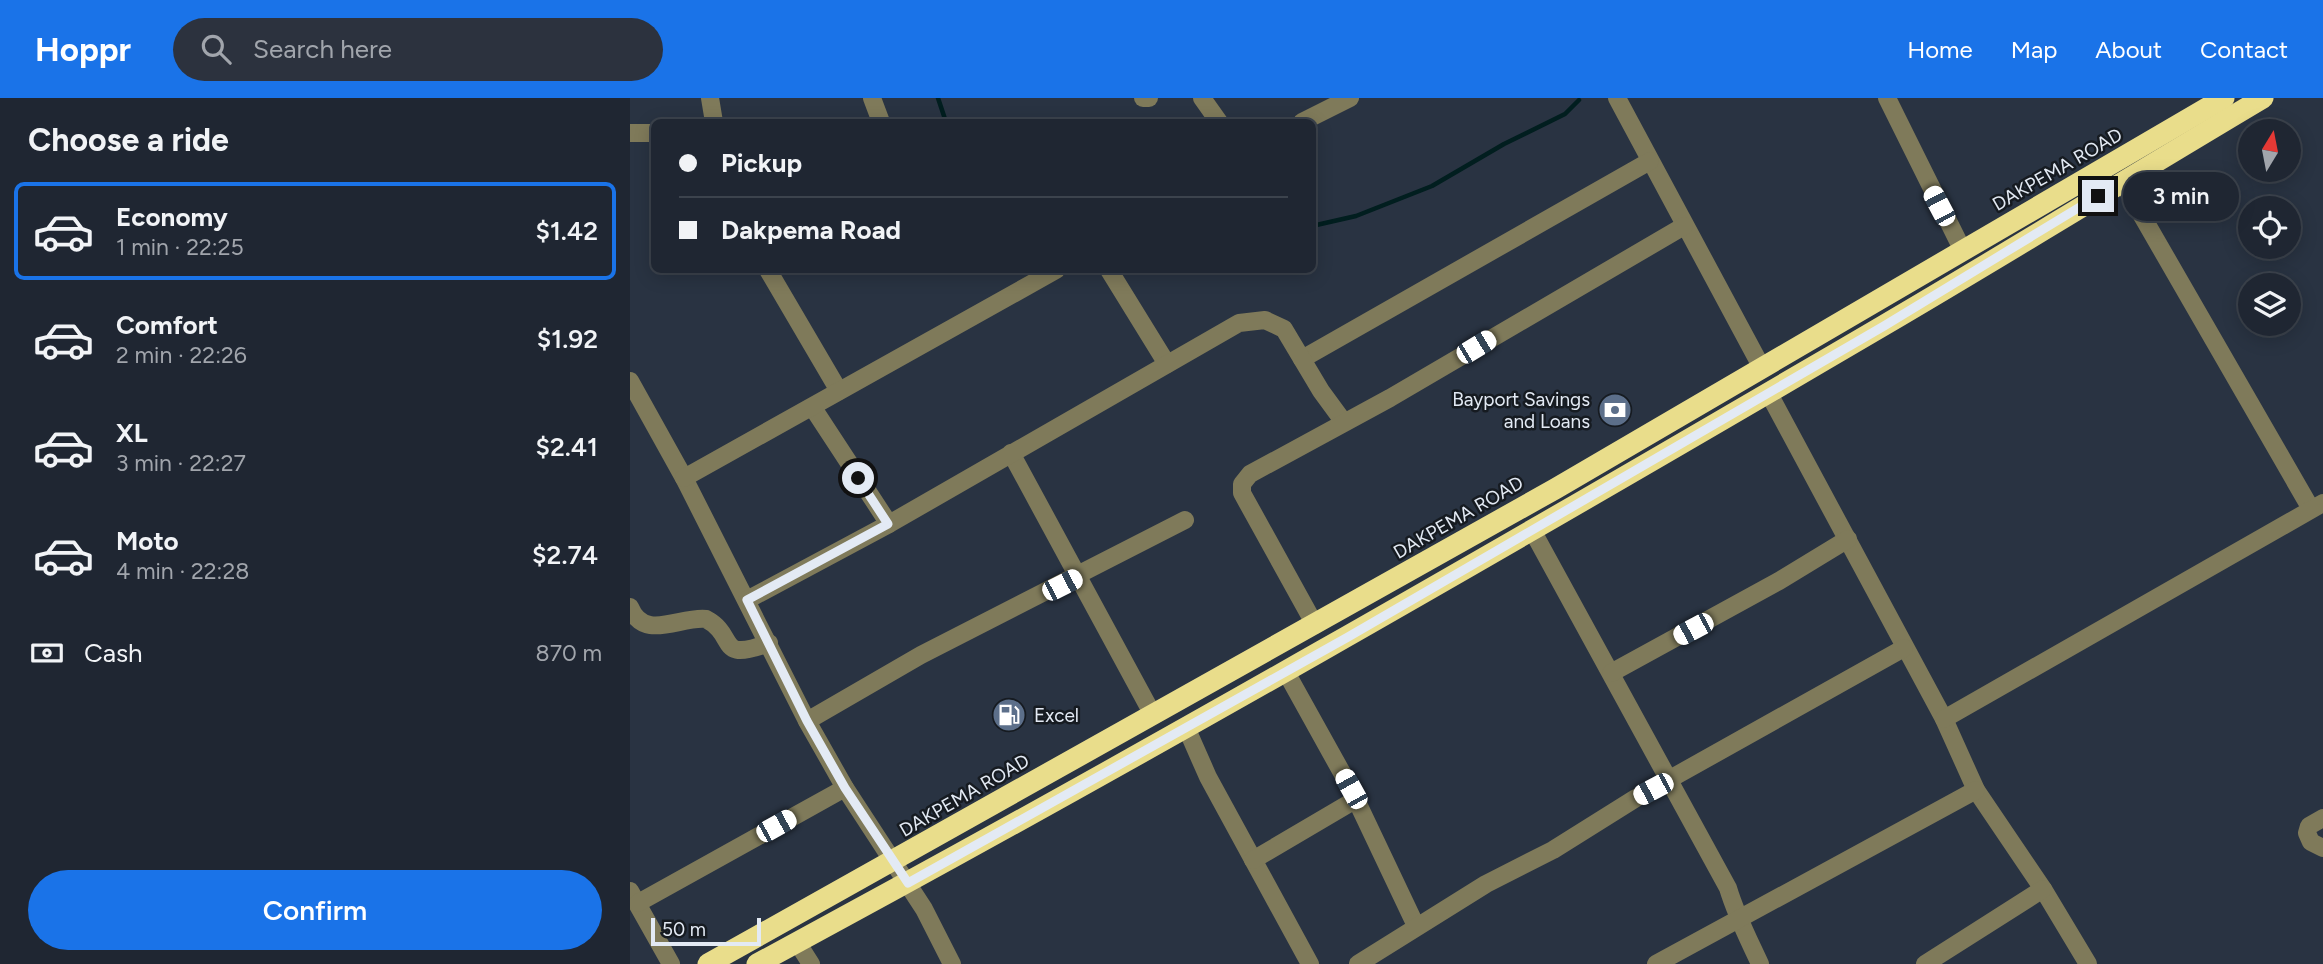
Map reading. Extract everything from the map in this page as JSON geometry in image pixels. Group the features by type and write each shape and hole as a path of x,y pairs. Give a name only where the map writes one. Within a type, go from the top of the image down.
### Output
{"highway":[{"name":"DAKPEMA ROAD","path":"708,964 1315,625 2224,98"},
{"path":"757,964 1286,672 1768,393 2263,98"}],"street":[{"path":"710,98 714,119"},
{"path":"872,98 880,119"},
{"path":"1143,98 1149,98"},
{"path":"1202,98 1217,119"},
{"path":"1308,119 1350,98"},
{"path":"1617,98 1762,368"},
{"path":"1886,98 1963,251"},
{"path":"630,133 651,133"},
{"path":"1302,359 1650,161"},
{"path":"1944,719 2317,506 2122,181"},
{"path":"1315,625 1242,493 1242,484 1250,474 1343,421 1390,398 1684,226"},
{"path":"770,273 839,391"},
{"path":"684,478 1051,273"},
{"path":"1111,273 1167,364"},
{"path":"747,600 888,524 1239,323 1273,321 1284,329 1343,421"},
{"path":"630,381 638,418 684,478 807,721 845,788 908,883 952,964"},
{"path":"1768,393 1944,719 1976,790 2043,889 2088,964"},
{"path":"813,408 888,524"},
{"path":"1011,453 1153,715"},
{"path":"807,721 920,655 1079,577 1185,520"},
{"path":"1532,530 1728,888 1738,921 1749,936 1760,964"},
{"path":"1611,673 1779,581 1848,539"},
{"path":"630,607 634,617 652,626 692,619 706,620 718,628 727,646 733,650 749,650 769,643"},
{"path":"1358,964 1416,926 1904,648"},
{"path":"1286,672 1355,800 1416,926"},
{"path":"1186,727 1208,777 1310,964"},
{"path":"671,964 634,897 845,788"},
{"path":"1656,964 1976,790"},
{"path":"1253,860 1355,800"},
{"path":"2323,818 2309,826 2307,833 2311,842 2323,848"},
{"path":"1925,964 2043,889"},
{"path":"797,943 811,964"}],"waterway":[{"path":"938,98 945,119"},
{"path":"1316,225 1356,216 1432,186 1504,144 1565,114 1579,100"}],"place":[{"name":"Bayport Savings and Loans","path":"1615,410"},
{"name":"Excel","path":"1009,715"}],"route":[{"path":"858,478 888,524 747,600 807,721 845,788 908,883 1348,637 1884,326 2098,196"}]}
